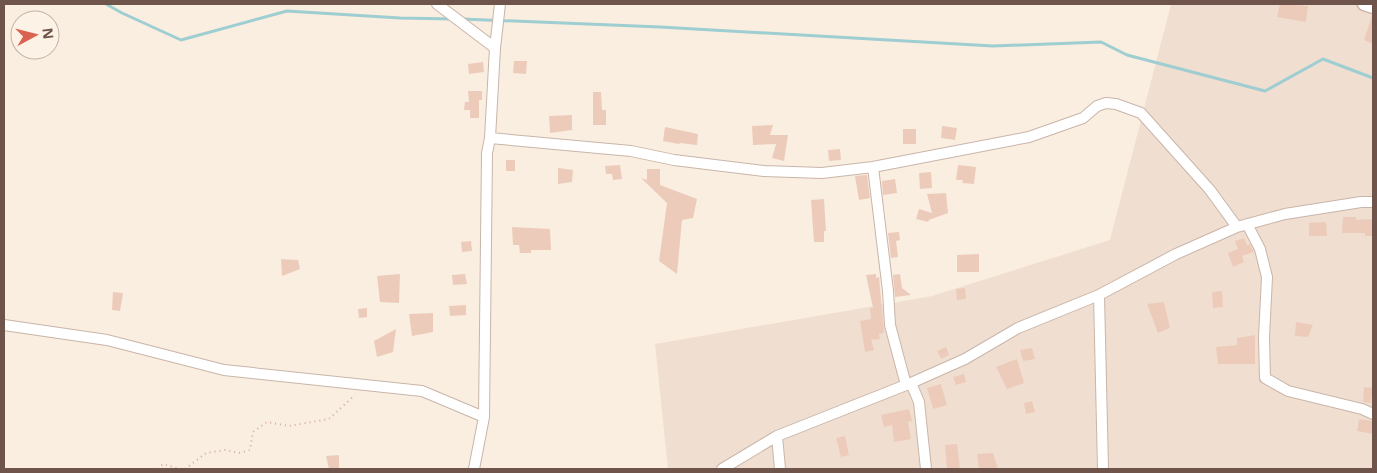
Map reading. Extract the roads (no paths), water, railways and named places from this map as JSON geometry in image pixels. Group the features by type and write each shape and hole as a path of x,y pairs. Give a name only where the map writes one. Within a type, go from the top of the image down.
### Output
{"street":[{"path":"437,4 495,48"},
{"path":"474,469 484,417 486,153 490,138 495,48 500,4"},
{"path":"1364,4 1373,7"},
{"path":"490,138 631,151 674,160 764,171 822,173 873,167 1029,137 1083,118 1097,106 1106,103 1116,104 1141,113 1242,226 1260,249 1267,277 1264,337 1265,378 1288,391 1362,409 1373,414"},
{"path":"873,167 888,291 890,325 908,384 919,402 926,469"},
{"path":"722,469 777,436 908,384 964,358 1018,328 1100,295 1176,254 1242,226 1285,214 1360,202 1373,202"},
{"path":"1100,295 1103,469"},
{"path":"4,325 107,340 224,370 422,391 484,417"},
{"path":"777,436 780,469"}],"waterway":[{"path":"106,4 181,40 287,11 400,18 453,19"},
{"path":"462,19 660,27 993,46 1101,42 1127,55 1265,91 1323,59 1373,78"}]}
